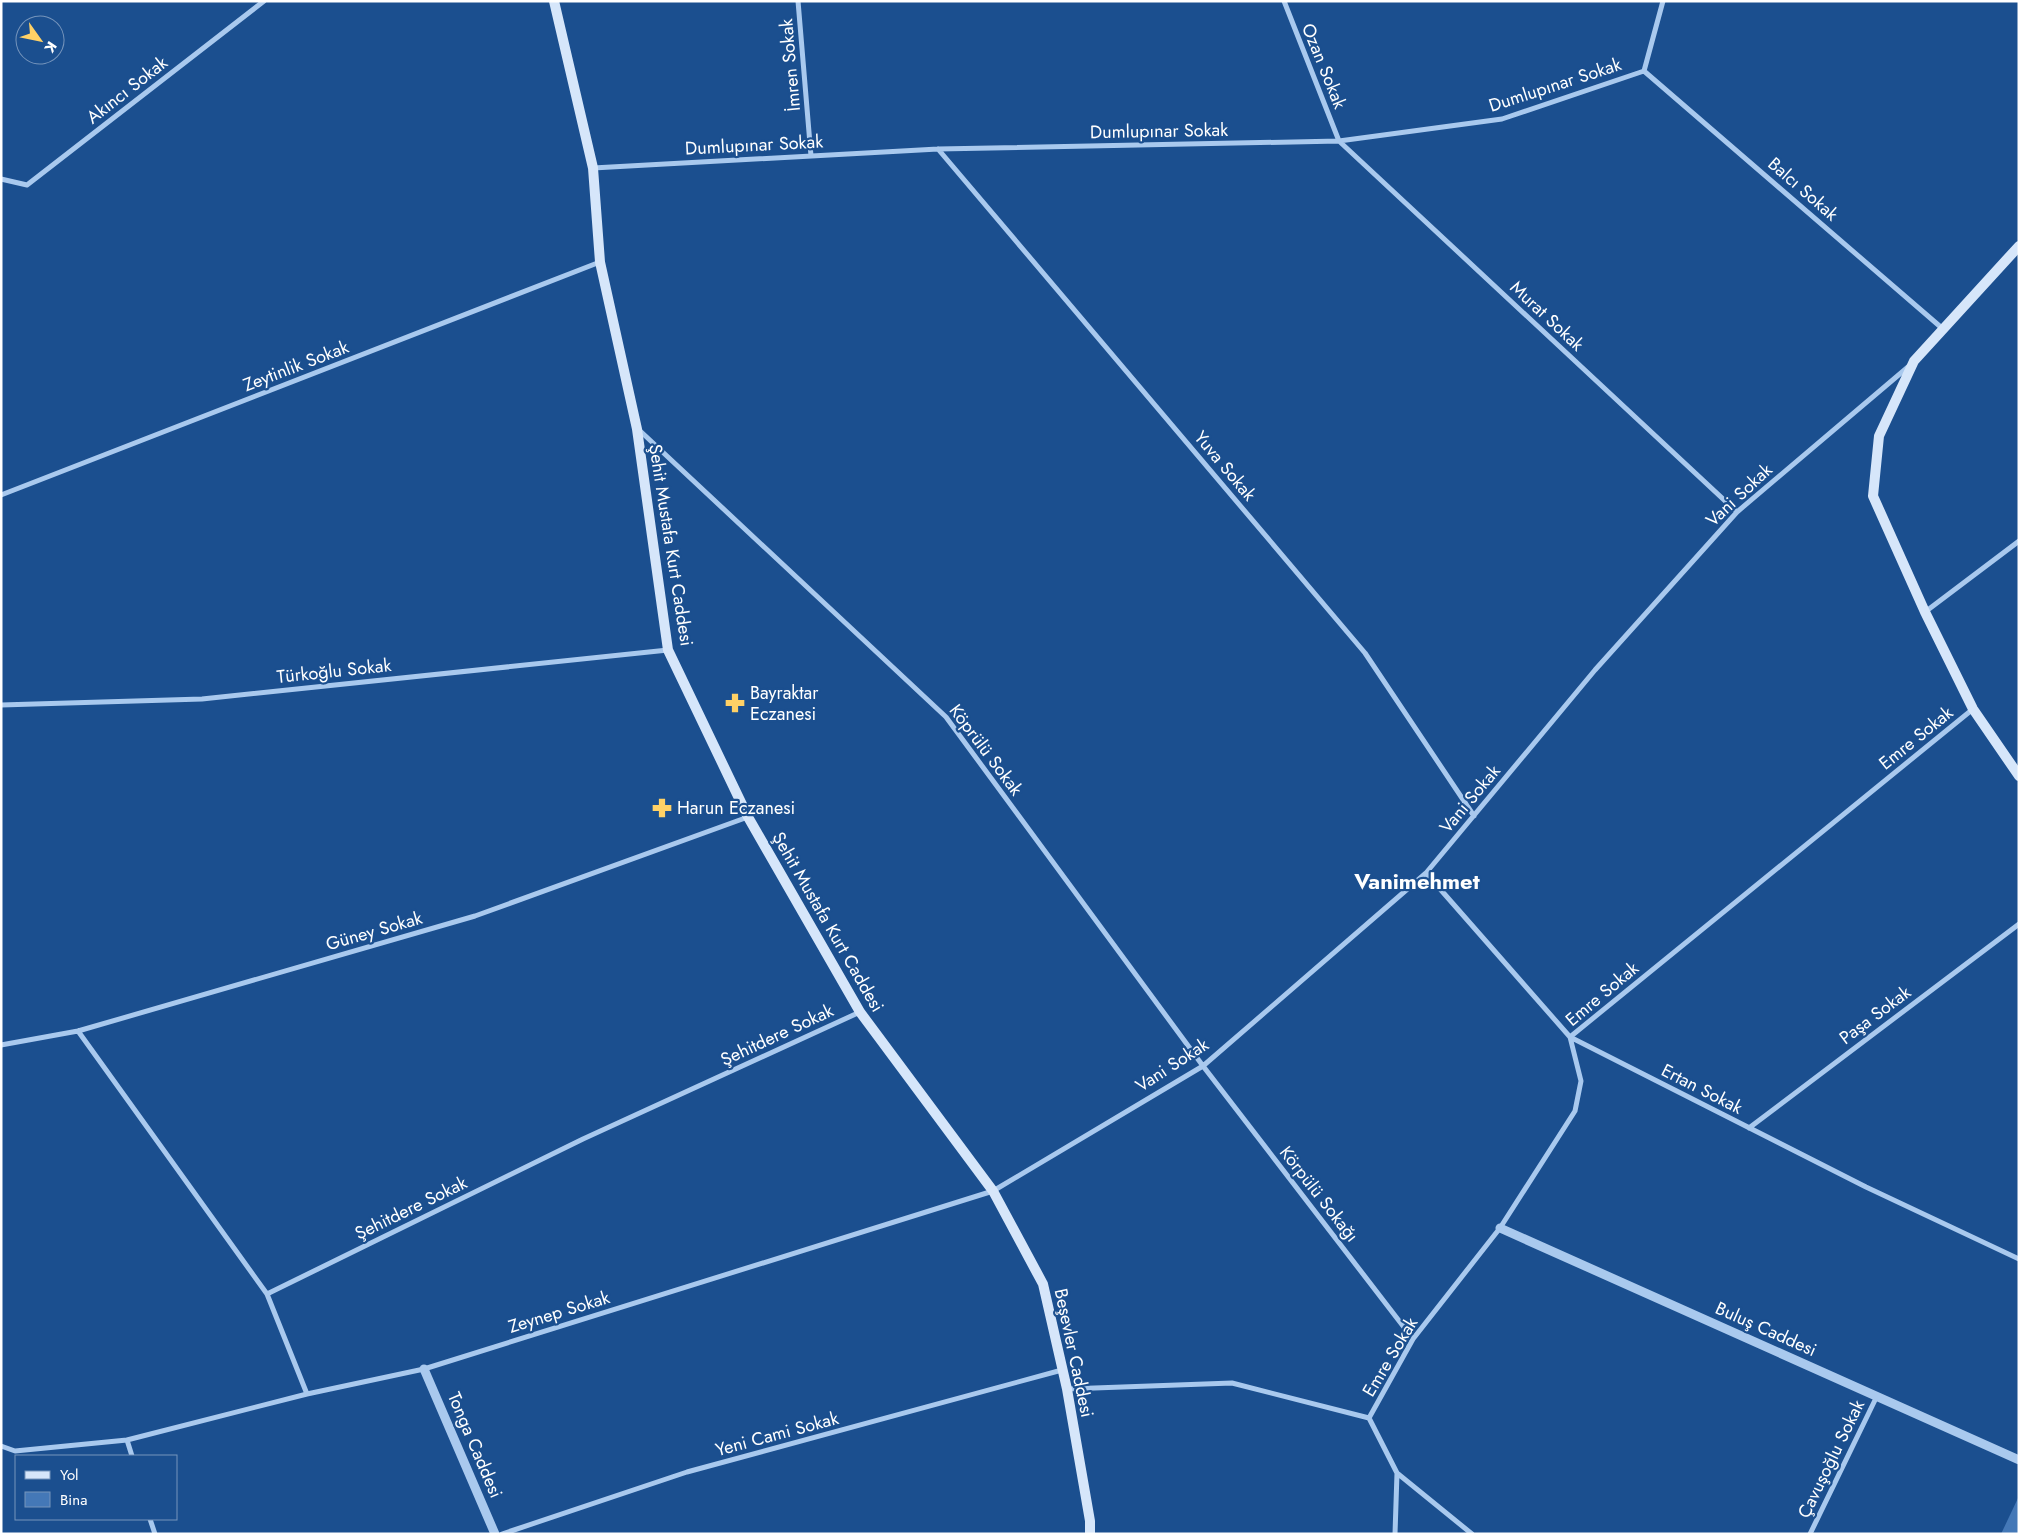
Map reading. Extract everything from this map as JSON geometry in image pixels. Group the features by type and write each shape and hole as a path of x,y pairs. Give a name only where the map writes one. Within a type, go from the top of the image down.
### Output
{"main road":[{"name":"Şehit Mustafa Kurt Caddesi","path":"554,1 593,168 600,262 637,429 668,650 748,817 860,1012 993,1191"},
{"path":"2019,246 1914,362 1879,436 1873,496 1925,612 1974,709 2019,776"},
{"name":"Beşevler Caddesi","path":"993,1191 1042,1284 1067,1389 1090,1521 1090,1534"}],"street":[{"name":"Akıncı Sokak","path":"1,179 27,185 264,1"},
{"name":"İmren Sokak","path":"798,1 812,156"},
{"name":"Ozan Sokak","path":"1284,1 1339,141"},
{"name":"Dumlupınar Sokak","path":"593,168 938,148 1339,141 1502,119 1644,71 1663,1"},
{"name":"Balcı Sokak","path":"1644,71 1943,328"},
{"name":"Murat Sokak","path":"1339,141 1737,512"},
{"name":"Yuva Sokak","path":"938,148 1365,653 1474,816"},
{"name":"Zeytinlik Sokak","path":"1,495 600,262"},
{"name":"Vani Sokak","path":"993,1191 1203,1066 1426,873 1596,670 1737,512 1914,362"},
{"name":"Köprülü Sokak","path":"637,429 946,717 1203,1066"},
{"path":"1925,612 2019,542"},
{"name":"Türkoğlu Sokak","path":"1,705 202,699 668,650"},
{"name":"Emre Sokak","path":"1369,1418 1413,1339 1500,1228 1575,1111 1580,1081 1570,1037 1974,709"},
{"name":"Güney Sokak","path":"1,1045 78,1031 475,916 748,817"},
{"name":"Ertan Sokak","path":"1426,873 1570,1037 1866,1187 2019,1259"},
{"name":"Paşa Sokak","path":"1749,1128 2019,924"},
{"name":"Şehitdere Sokak","path":"267,1294 583,1139 860,1012"},
{"path":"78,1031 267,1294 308,1394"},
{"name":"Körpülü Sokağı","path":"1203,1066 1413,1339"},
{"name":"Zeynep Sokak","path":"1,1446 14,1450 128,1440 308,1394 424,1369 993,1191"},
{"name":"Buluş Caddesi","path":"1500,1228 2019,1460"},
{"name":"Tonga Caddesi","path":"424,1369 495,1534"},
{"name":"Yeni Cami Sokak","path":"502,1534 687,1472 1063,1370"},
{"path":"1067,1389 1232,1383 1369,1418 1397,1473 1472,1534"},
{"name":"Çavuşoğlu Sokak","path":"1810,1534 1877,1396"},
{"path":"128,1440 132,1455"},
{"path":"1395,1534 1397,1473"},
{"path":"150,1520 155,1534"}],"building":[{"path":"2019,1496 2019,1534 2001,1534"}],"place":[{"name":"Bayraktar Eczanesi","path":"735,703"},
{"name":"Harun Eczanesi","path":"662,808"}],"district":[{"name":"Vanimehmet","path":"1417,881"}]}
